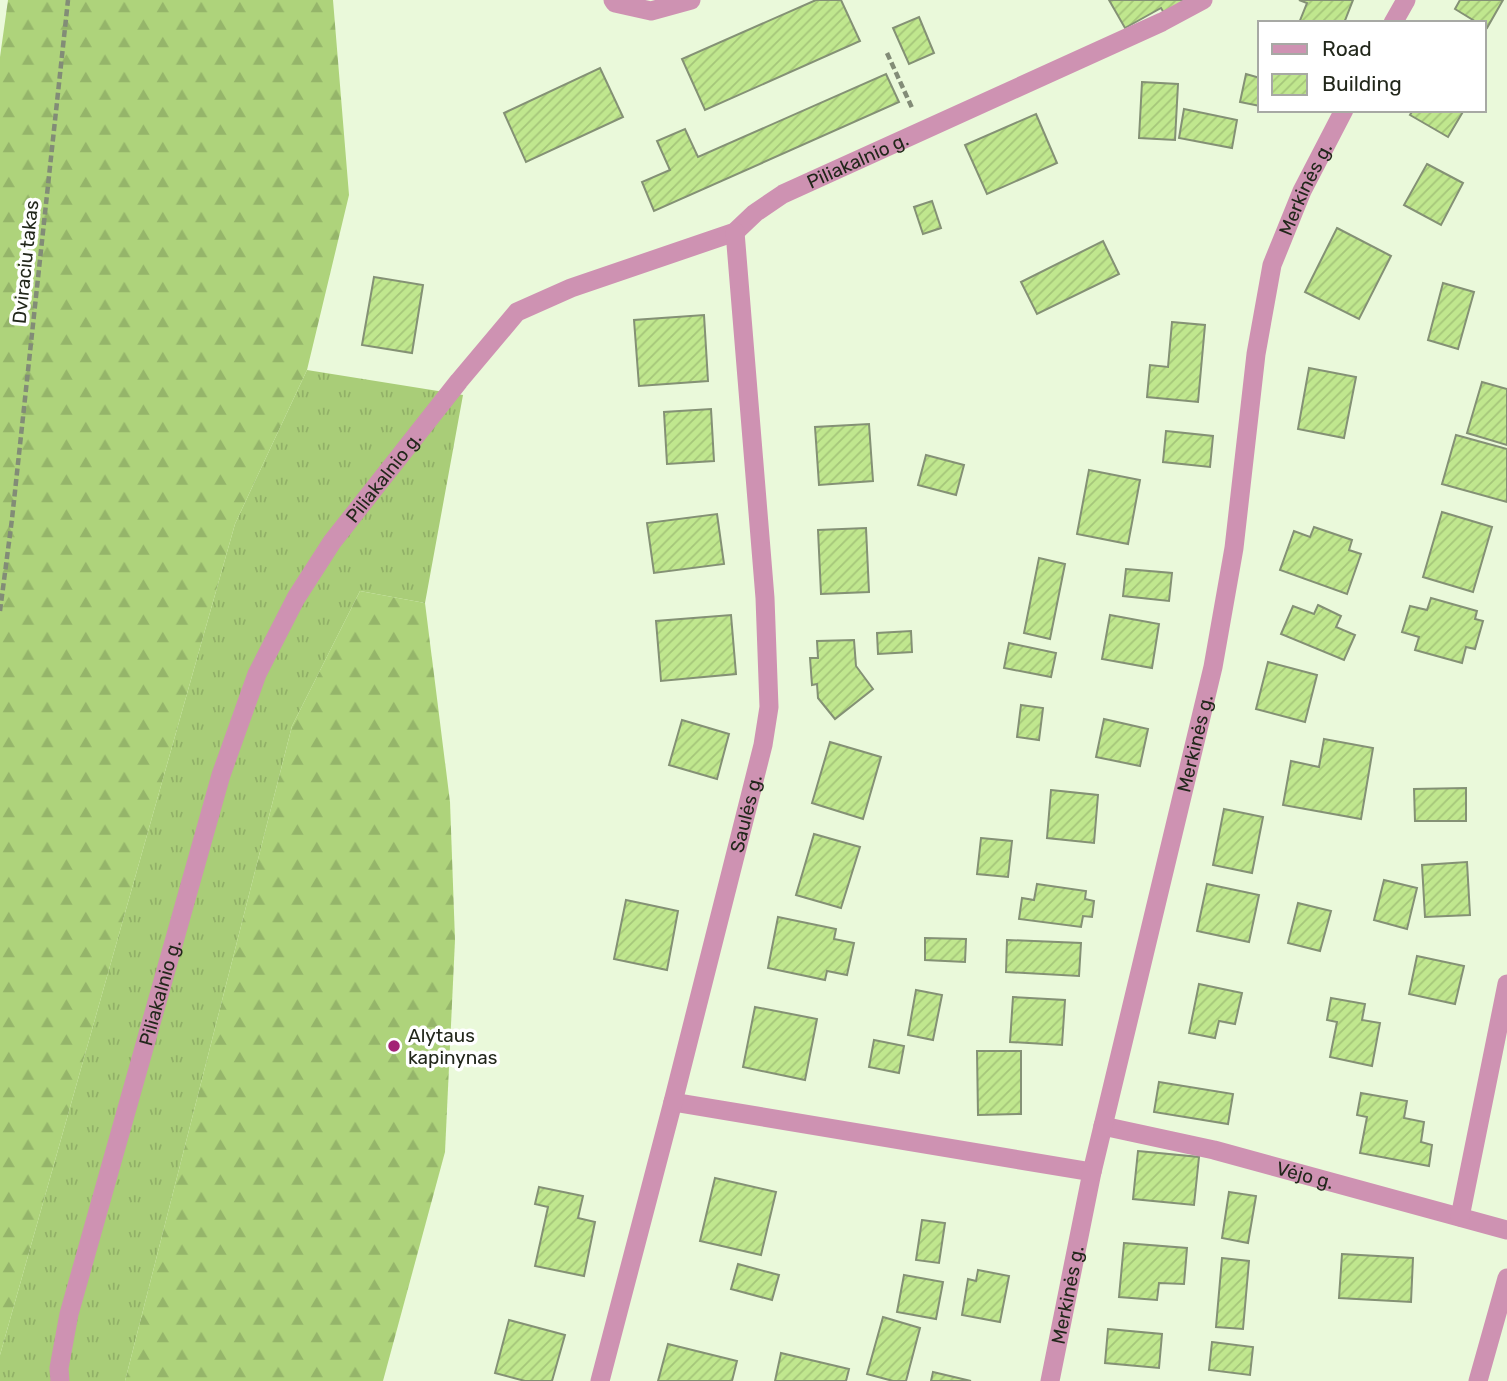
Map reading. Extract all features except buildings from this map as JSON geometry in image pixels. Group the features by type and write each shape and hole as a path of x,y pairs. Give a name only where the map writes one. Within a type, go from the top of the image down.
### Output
{"street":[{"path":"613,0 651,11 691,0"},
{"name":"Piliakalnio g.","path":"60,1381 59,1368 69,1314 221,775 257,674 296,598 332,542 459,381 517,312 571,288 735,232 755,213 783,194 1162,22 1203,0"},
{"path":"1394,21 1406,0"},
{"name":"Merkinės g.","path":"1049,1381 1092,1172 1213,667 1234,548 1256,354 1272,265 1302,191 1343,112"},
{"name":"Saulės g.","path":"600,1381 760,758 769,706 765,598 735,232"},
{"path":"1460,1217 1507,984"},
{"path":"673,1102 1092,1172"},
{"name":"Vėjo g.","path":"1103,1126 1214,1150 1507,1230"},
{"path":"1478,1381 1507,1278"}],"path":[{"name":"Dviraciu takas","path":"0,611 68,0"},
{"path":"887,53 923,131"}],"green space":[{"path":"8,0 333,0 349,195 307,370 235,524 0,1355 0,57"},
{"path":"307,370 463,395 425,603 360,591 292,726 125,1381 0,1381 0,1355 235,524"},
{"path":"360,591 425,603 450,802 455,940 445,1152 383,1381 125,1381 292,726"}],"place":[{"name":"Alytaus kapinynas","path":"394,1046"}]}
